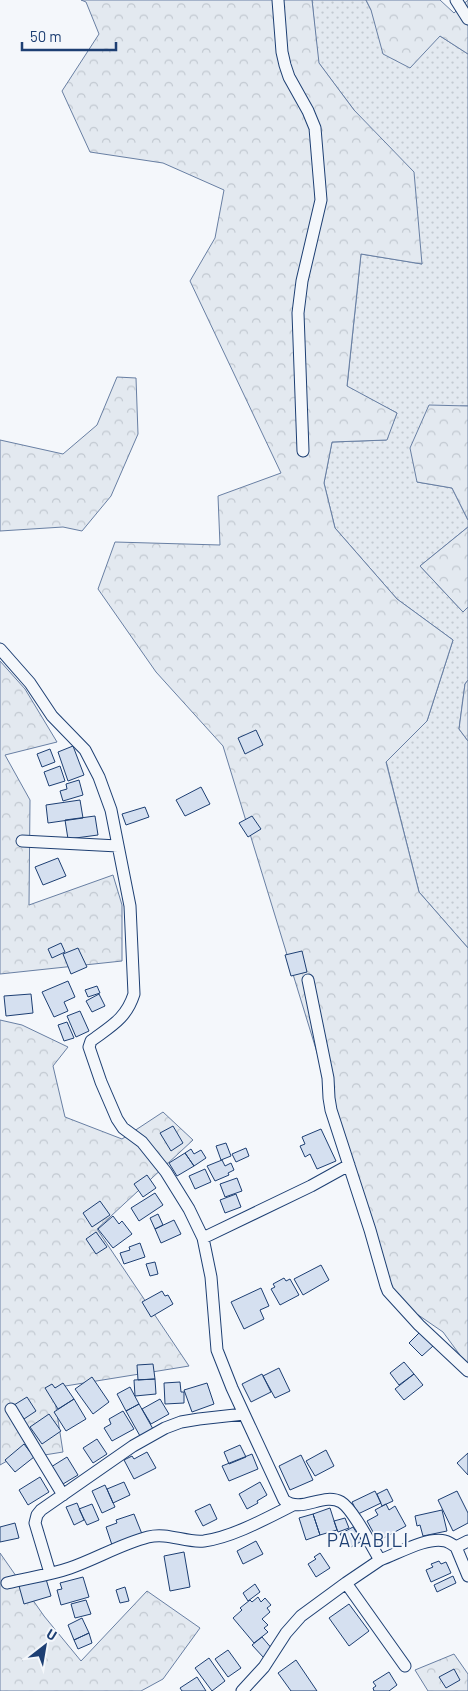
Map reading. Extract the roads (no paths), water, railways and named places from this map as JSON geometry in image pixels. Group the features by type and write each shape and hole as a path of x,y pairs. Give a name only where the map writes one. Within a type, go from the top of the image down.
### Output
{"street":[{"path":"278,0 282,52 285,65 315,128 321,200 302,281 298,313 303,450"},
{"path":"456,0 468,19"},
{"path":"0,649 30,683 52,716 85,750 99,777 111,810 130,906 134,994 130,1007 123,1016 91,1041 89,1047 101,1082 117,1119 123,1128 142,1142 166,1172 189,1209 203,1238 212,1286 217,1350 284,1500 293,1505"},
{"path":"22,841 118,846"},
{"path":"308,980 328,1078 331,1110 383,1279 388,1291 419,1325 468,1371"},
{"path":"203,1238 312,1186 349,1165"},
{"path":"11,1409 63,1495"},
{"path":"50,1573 35,1523 37,1515 42,1510 139,1442 165,1428 181,1422 244,1414"},
{"path":"7,1583 67,1569 150,1536 170,1536 203,1541 214,1539 293,1505 334,1500 341,1502 349,1509 380,1560"},
{"path":"242,1691 264,1667 286,1633 297,1620 380,1560 419,1544 444,1541 456,1547 468,1576"},
{"path":"456,1547 468,1541"},
{"path":"346,1583 405,1666"}],"district":[{"name":"PAYABILI","path":"368,1540"}]}
